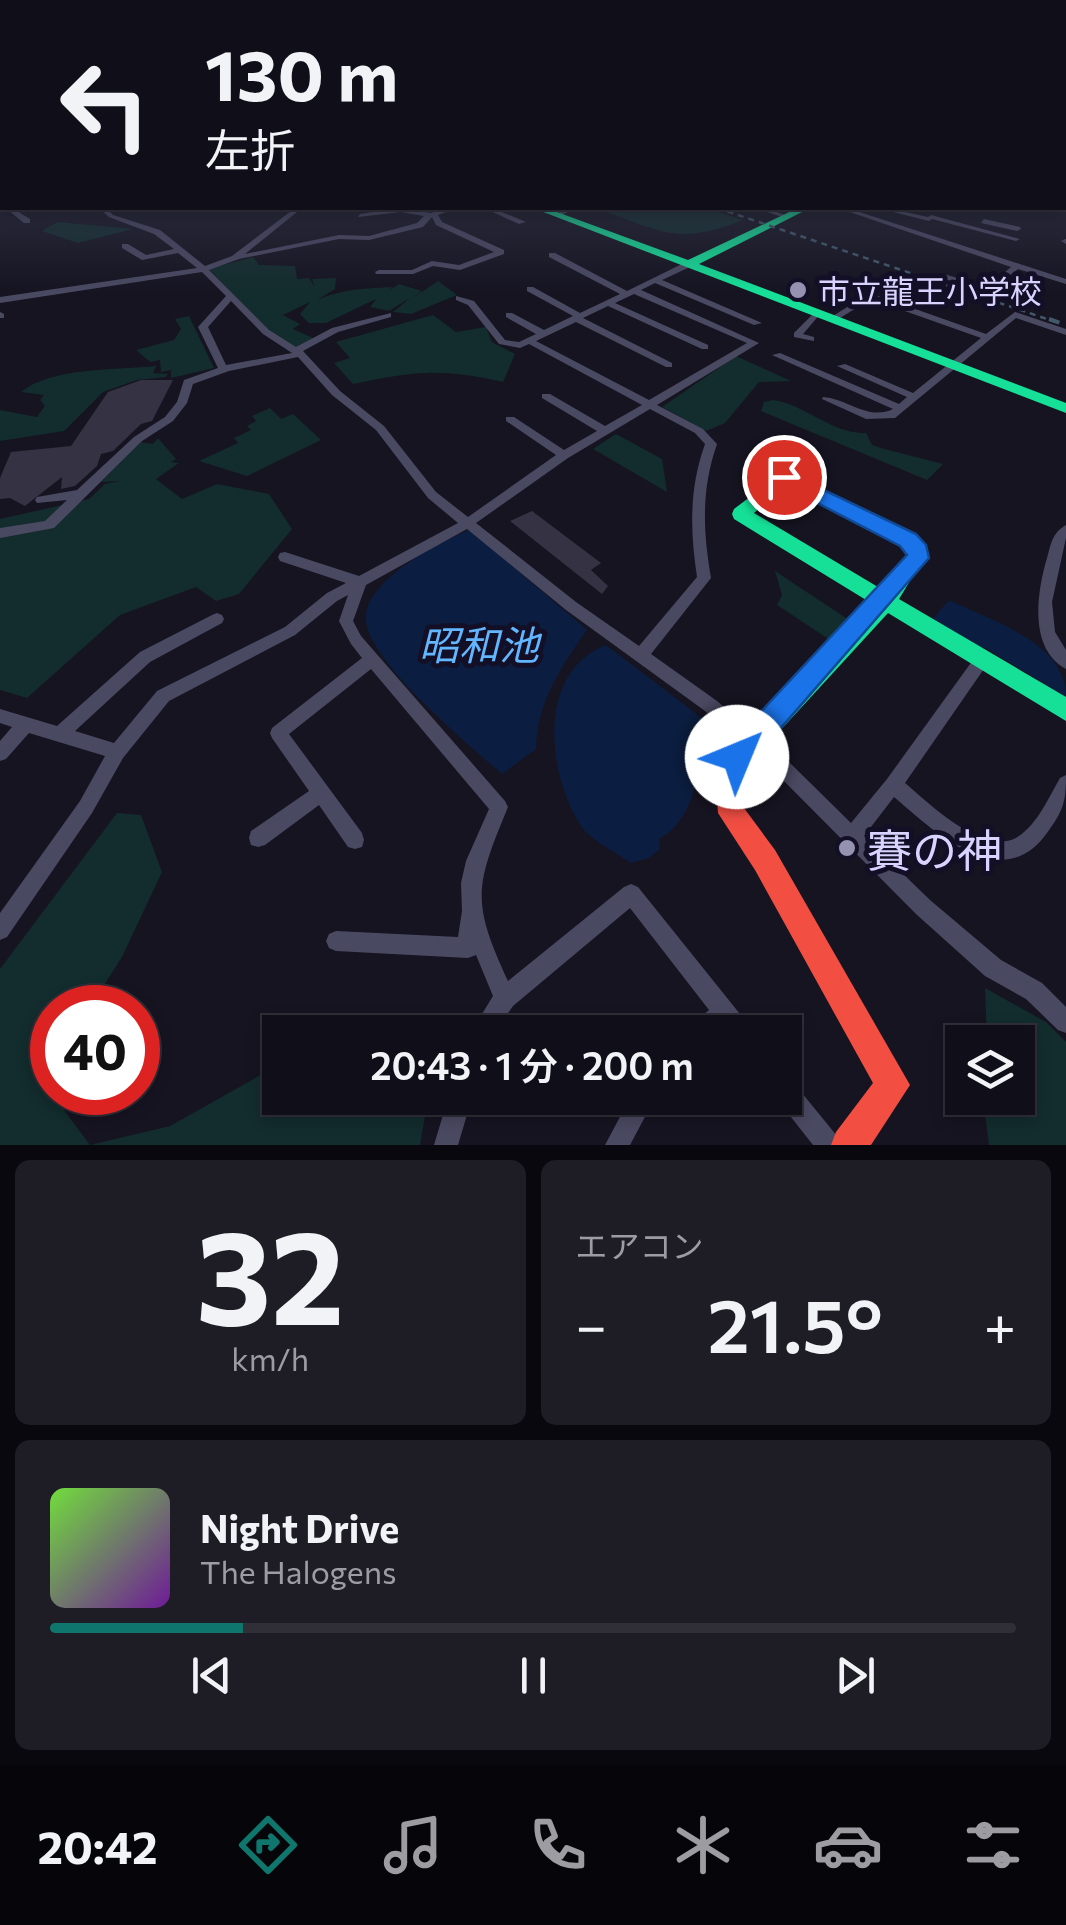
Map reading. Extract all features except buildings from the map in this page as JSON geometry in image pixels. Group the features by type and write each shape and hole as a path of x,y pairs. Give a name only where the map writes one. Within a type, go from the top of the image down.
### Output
{"street":[{"path":"11,210 27,221"},
{"path":"104,210 157,232 204,268 266,332 298,353 336,393 380,428 432,495 753,742 979,956 1034,991 1066,1022"},
{"path":"235,258 296,210"},
{"path":"360,216 401,210 432,214 447,210"},
{"path":"491,210 522,222"},
{"path":"554,210 1066,408"},
{"path":"848,210 914,228 968,253 1066,282"},
{"path":"890,210 1016,239"},
{"path":"914,228 939,210"},
{"path":"944,210 1017,229"},
{"path":"463,297 502,342 513,346 796,212"},
{"path":"0,300 204,268 339,237 375,236 420,225 432,214"},
{"path":"379,272 409,273 432,263 460,268 501,252 440,223 432,214"},
{"path":"375,236 380,250"},
{"path":"125,246 138,258 180,250"},
{"path":"0,930 86,807 117,752 162,696 290,631 332,597 468,523 564,455 754,343 631,293 552,255"},
{"path":"944,276 996,287 1016,267"},
{"path":"654,280 758,323"},
{"path":"530,289 669,365"},
{"path":"223,370 203,327 231,296"},
{"path":"811,339 797,334 825,316 870,296 987,337"},
{"path":"609,302 705,347"},
{"path":"2,534 49,524 138,439 169,419 182,404 188,382 298,353 335,330 388,315"},
{"path":"508,315 544,334"},
{"path":"827,398 870,417 891,416 1015,315 1066,332"},
{"path":"530,341 652,404 699,432 711,444 696,480 698,542 704,578 640,655"},
{"path":"777,355 901,409"},
{"path":"842,366 915,397"},
{"path":"546,396 605,431"},
{"path":"510,420 564,455"},
{"path":"849,1145 893,1086 764,860 730,813 728,774 753,742 883,598 918,558 918,550 908,540 784,477 741,514 760,526 883,598 983,658 1066,710"},
{"path":"41,500 82,494"},
{"path":"1066,530 1060,536 1041,612 1050,643 1066,662"},
{"path":"285,558 360,582"},
{"path":"360,582 346,621 373,659 500,807 475,856 468,888 480,944 505,998"},
{"path":"60,735 145,657 218,619"},
{"path":"852,836 983,658"},
{"path":"355,840 278,733 373,659"},
{"path":"0,716 117,752"},
{"path":"0,753 26,725"},
{"path":"891,788 988,851 1012,850 1028,842 1066,784"},
{"path":"258,838 319,794"},
{"path":"494,1015 505,998 631,894 726,1015"},
{"path":"336,941 468,948 470,902"},
{"path":"721,1015 724,1012"},
{"path":"802,1112 828,1145"},
{"path":"446,1145 455,1115"},
{"path":"617,1145 633,1115"}],"green space":[{"path":"601,210 712,210 743,220 701,233 653,229"},
{"path":"57,222 133,229 78,243 42,231"},
{"path":"253,257 259,265 295,266 297,279 309,278 315,287 312,279 336,278 335,289 317,300 345,291 393,287 389,291 399,284 422,291 411,299 438,281 457,295 411,314 393,312 410,298 389,311 370,307 376,299 326,323 309,323 300,314 310,302 283,315 300,324 293,329 313,338 297,349 268,331 209,269"},
{"path":"433,315 456,332 486,327 492,342 515,354 503,382 428,373 353,384 334,363 350,358 336,342"},
{"path":"189,316 214,368 171,378 171,370 161,372 160,360 150,362 136,350 174,340 181,329 175,319"},
{"path":"736,356 791,381 759,382 725,423 706,431 662,407"},
{"path":"156,366 153,373 168,374 166,377 137,380 103,392 64,431 0,441 0,410 37,417 45,406 40,400 44,395 21,392 34,384 67,374"},
{"path":"773,400 841,429 866,433 872,445 943,464 927,480 761,411 764,402"},
{"path":"270,408 281,419 293,414 321,440 247,476 199,461 238,443 234,438 251,430 247,426 256,421 252,416"},
{"path":"616,434 662,459 667,492 593,449"},
{"path":"158,438 176,459 171,462 179,463 156,479 182,499 217,484 269,494 292,529 239,594 216,601 196,587 120,615 27,698 0,690 0,519 89,499 105,484 120,481 101,482 141,442 153,444"},
{"path":"775,571 852,622 833,642 777,605 782,595"},
{"path":"117,813 141,815 162,872 122,957 104,985 30,985 30,1115 68,1115 90,1145 0,1145 0,969"},
{"path":"985,988 1046,1022 1066,1042 1066,1145 989,1145 985,1115 1035,1115 1035,1025 986,1025"},
{"path":"262,1074 262,1115 425,1115 420,1145 90,1145 170,1126"}],"water":[{"name":"昭和池","path":"470,530 587,630 546,700 536,749 502,774 398,676 369,632 366,614 380,587 393,575 425,552"},
{"path":"949,600 1004,625 1040,648 1063,678 1066,697 984,647 980,652 931,621"},
{"name":"昭和池","path":"606,645 707,722 695,788 682,818 659,839 660,849 649,858 631,863 581,826 569,804 556,753 554,726 558,700 568,677 583,658"}],"railway":[{"path":"723,210 1056,322"},
{"path":"1049,319 1066,325"}],"traffic: fast":[{"path":"543,210 689,264 801,210"},
{"path":"689,264 1066,408"},
{"path":"767,727 870,621 888,598 905,575 918,551 908,540 784,477 741,514 822,564 863,588 904,612 1066,710"}],"traffic: jam":[{"path":"767,727 737,757 728,773 731,813 765,860 893,1085 849,1145"}],"place":[{"name":"市立龍王小学校","path":"798,290"},
{"name":"賽の神","path":"847,848"}],"route":[{"path":"737,757 918,558 918,550 908,540 784,477"}]}
